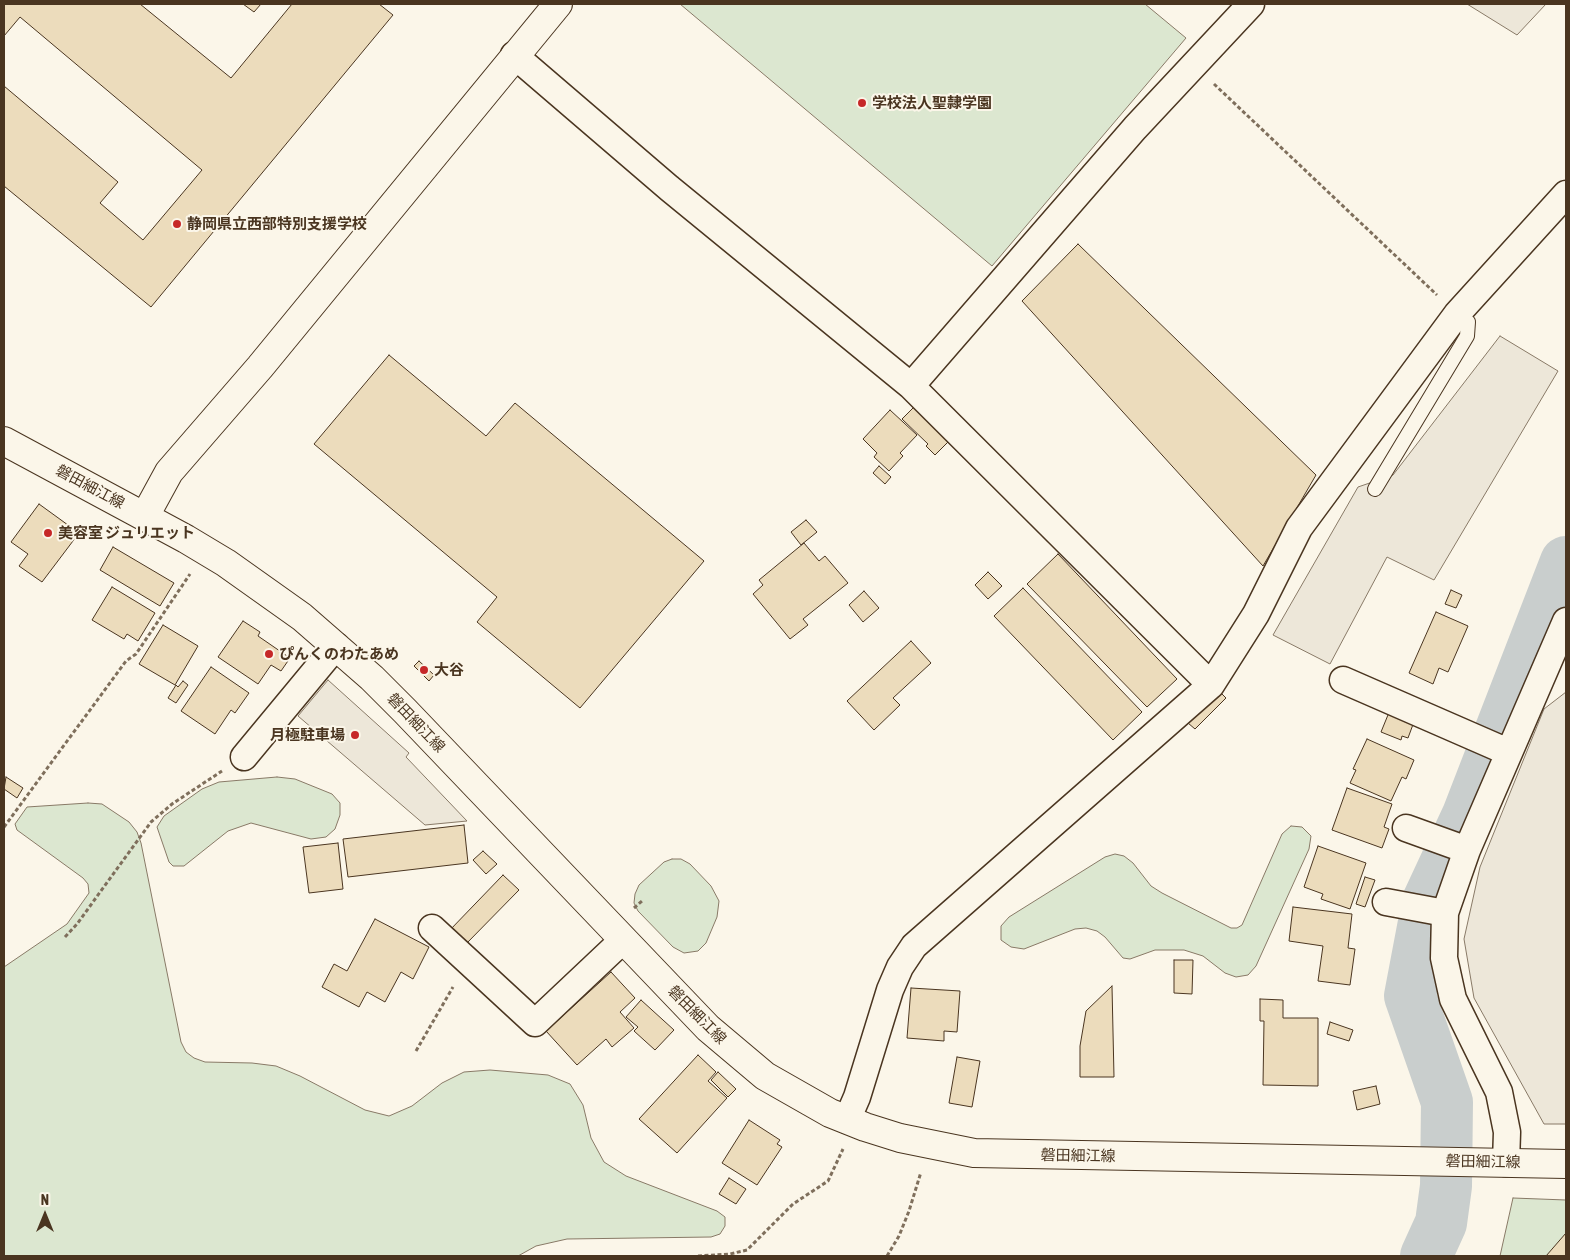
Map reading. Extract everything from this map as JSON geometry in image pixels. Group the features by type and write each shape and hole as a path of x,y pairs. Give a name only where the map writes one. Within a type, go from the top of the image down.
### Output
{"main road":[{"path":"145,516 170,472 260,367 514,55 558,4"},
{"name":"磐田細江線","path":"4,441 145,516 204,550 264,589 336,646 405,711 708,1028 765,1076 797,1096 851,1121 928,1145 974,1153 1566,1164"}],"street":[{"path":"911,386 1135,128 1250,4"},
{"path":"514,55 677,194 911,386 1210,684"},
{"path":"851,1121 890,990 900,967 914,946 1210,684 1256,614 1299,528 1457,314 1566,194"},
{"path":"1492,1163 1506,1132 1498,1092 1454,1000 1444,958 1445,913 1467,850 1507,751 1566,621"},
{"path":"244,757 336,646"},
{"path":"1343,680 1507,751"},
{"path":"1406,828 1467,850"},
{"path":"1386,902 1445,913"},
{"path":"432,928 535,1023 623,940"}],"lane":[{"path":"1375,489 1467,336 1468,322 1457,314"}],"path":[{"path":"1194,65 1457,314"},
{"path":"4,827 126,661 136,654 204,550"},
{"path":"65,937 77,924 151,822 172,804 244,757"},
{"path":"633,909 642,900"},
{"path":"416,1051 462,971 470,963"},
{"path":"698,1256 730,1254 747,1250 793,1204 828,1181 851,1121"},
{"path":"887,1256 899,1236 909,1211 928,1145"}],"green space":[{"name":"学校法人聖隷学園","path":"680,4 1145,4 1186,38 992,266"},
{"path":"277,777 295,779 332,794 340,803 340,815 335,829 326,837 311,839 251,823 228,831 184,866 173,866 169,862 157,827 164,816 202,789 219,782"},
{"path":"88,803 102,804 129,822 137,832 141,843 181,1042 186,1052 194,1058 205,1062 252,1063 276,1066 300,1076 365,1110 389,1116 412,1106 442,1083 464,1072 490,1070 548,1075 570,1084 583,1105 591,1138 604,1162 626,1176 717,1211 725,1217 725,1226 720,1234 711,1237 567,1239 536,1246 518,1256 4,1256 4,967 67,924 89,893 88,884 83,878 17,830 15,824 27,807"},
{"path":"1291,826 1302,827 1311,836 1309,849 1256,966 1248,975 1236,977 1225,973 1203,956 1184,950 1155,950 1130,959 1123,958 1105,937 1097,931 1086,928 1075,929 1024,949 1011,947 1001,940 1001,926 1009,917 1105,857 1115,854 1124,856 1133,863 1151,886 1162,893 1231,928 1237,928 1242,925 1282,834"},
{"path":"672,859 681,859 690,864 711,886 719,901 717,917 706,943 698,951 684,953 673,947 638,911 634,903 639,885 664,862"},
{"path":"1513,1198 1566,1200 1566,1256 1500,1256"}],"shaded area":[{"path":"1467,4 1546,4 1517,35"},
{"path":"1500,336 1558,371 1434,580 1387,557 1330,664 1273,635 1358,487 1393,475"},
{"name":"月極駐車場","path":"328,680 409,753 406,757 467,821 425,825 298,716"},
{"path":"1566,692 1566,1124 1544,1124 1474,998 1464,939 1480,867 1544,709"}],"building":[{"path":"4,4 140,4 231,78 292,4 379,4 393,15 151,307 4,186 4,86 118,182 100,203 143,240 202,170 20,17 4,36"},
{"path":"243,4 261,4 254,12"},
{"path":"1078,244 1316,475 1263,566 1022,301"},
{"path":"389,355 486,436 515,403 704,561 580,708 477,622 497,597 314,444"},
{"path":"914,407 949,441 935,455 926,446 928,444 902,419"},
{"path":"890,410 917,435 900,453 903,456 889,471 874,457 877,453 863,439"},
{"path":"879,466 891,477 885,484 873,473"},
{"path":"39,504 79,533 42,582 19,566 28,554 11,542"},
{"path":"806,520 817,532 801,545 791,532"},
{"path":"804,543 819,561 825,556 848,583 803,619 808,625 790,639 753,594 763,585 759,580"},
{"path":"113,547 174,583 160,606 100,570"},
{"path":"1058,554 1177,679 1147,707 1027,584"},
{"path":"988,572 1002,586 988,599 975,585"},
{"path":"112,587 155,613 138,641 127,634 124,639 92,620"},
{"path":"1023,588 1142,712 1113,740 994,616"},
{"path":"1451,590 1462,595 1456,608 1445,604"},
{"path":"864,591 879,608 863,622 849,605"},
{"path":"1436,612 1468,626 1448,672 1439,668 1433,684 1409,673"},
{"path":"243,621 260,632 258,636 290,658 281,671 271,665 258,684 218,657"},
{"path":"163,625 198,646 175,685 139,664"},
{"path":"911,641 931,663 893,698 900,705 874,730 847,701"},
{"path":"419,661 434,675 429,681 414,666"},
{"path":"211,667 249,693 235,713 231,710 215,734 181,711"},
{"path":"183,681 188,685 176,703 168,698 176,685 178,687"},
{"path":"1219,691 1226,698 1195,729 1188,723"},
{"path":"1390,710 1415,719 1408,738 1402,736 1401,740 1381,732"},
{"path":"1367,739 1414,760 1406,779 1402,777 1391,801 1350,783 1356,770 1353,769"},
{"path":"6,777 23,788 17,798 4,789"},
{"path":"1347,788 1392,804 1384,827 1389,829 1382,848 1332,830"},
{"path":"464,825 468,863 348,877 343,839"},
{"path":"338,843 343,889 309,893 303,847"},
{"path":"1318,846 1366,863 1350,909 1321,899 1323,894 1304,887"},
{"path":"483,851 497,864 486,874 473,860"},
{"path":"503,875 519,890 465,945 449,931"},
{"path":"1365,877 1375,880 1365,907 1356,904"},
{"path":"1293,907 1352,914 1348,948 1355,949 1350,985 1318,981 1323,946 1289,941"},
{"path":"375,919 429,947 413,979 401,972 385,1002 367,992 359,1007 322,987 334,964 347,971"},
{"path":"1174,960 1193,960 1192,994 1174,993"},
{"path":"611,972 635,998 620,1012 634,1028 612,1047 606,1039 577,1065 546,1031"},
{"path":"1112,986 1114,1077 1080,1077 1080,1046 1086,1011"},
{"path":"911,988 960,991 957,1032 944,1031 944,1041 907,1038"},
{"path":"1260,999 1283,1000 1283,1018 1318,1018 1318,1086 1263,1085 1264,1021 1260,1021"},
{"path":"641,1000 674,1030 655,1050 634,1031 638,1027 626,1017"},
{"path":"1330,1022 1353,1030 1349,1041 1327,1034"},
{"path":"698,1055 716,1072 708,1081 727,1098 677,1153 639,1119"},
{"path":"957,1057 980,1061 972,1107 949,1103"},
{"path":"718,1072 736,1089 728,1097 711,1080"},
{"path":"1376,1086 1380,1104 1357,1110 1353,1091"},
{"path":"749,1120 780,1140 777,1144 782,1147 757,1185 722,1163"},
{"path":"729,1178 746,1189 736,1204 719,1194"},
{"path":"1566,1233 1566,1256 1546,1256"}],"waterway":[{"path":"1426,1256 1441,1223 1446,1186 1447,1102 1410,996 1428,901 1468,815 1566,562"}],"place":[{"name":"学校法人聖隷学園","path":"862,103"},
{"name":"静岡県立西部特別支援学校","path":"177,224"},
{"name":"美容室 ジュリエット","path":"48,533"},
{"name":"ぴんくのわたあめ","path":"269,654"},
{"name":"大谷","path":"424,670"},
{"name":"月極駐車場","path":"355,735"}]}
